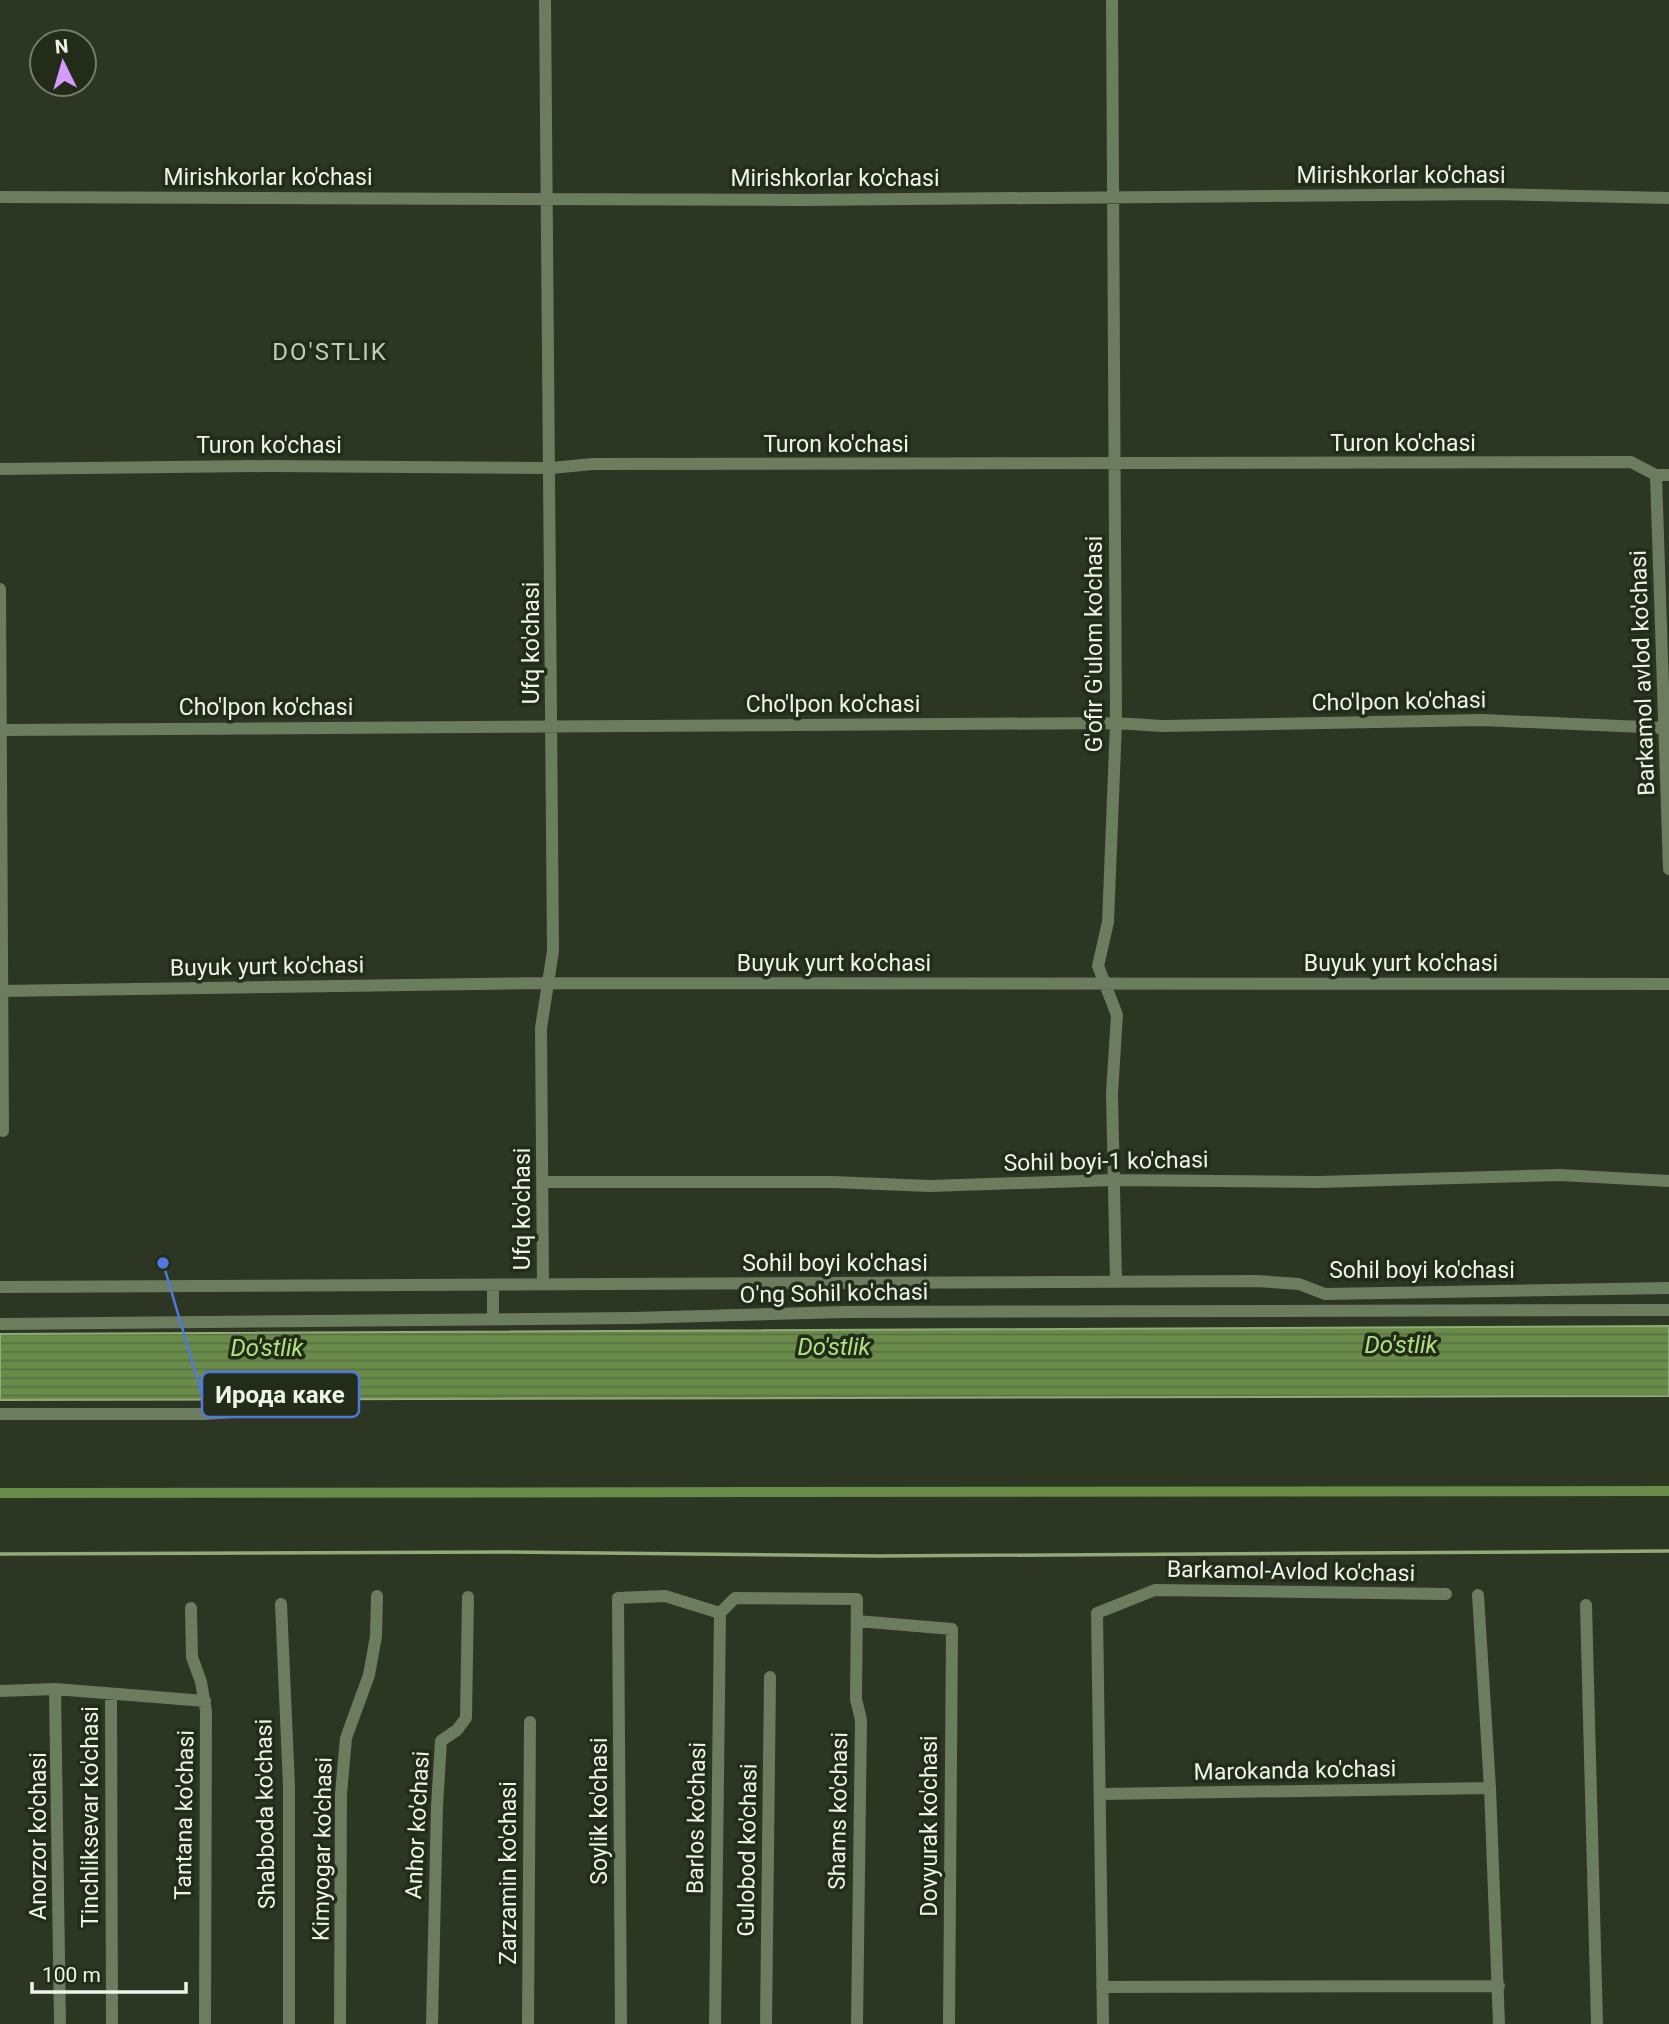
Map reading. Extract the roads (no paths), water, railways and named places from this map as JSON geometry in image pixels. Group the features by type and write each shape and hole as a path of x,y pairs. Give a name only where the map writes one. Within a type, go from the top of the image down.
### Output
{"street":[{"name":"Ufq ko'chasi","path":"543,1284 541,1028 554,951 545,0"},
{"name":"G'ofir G'ulom ko'chasi","path":"1112,0 1116,723 1108,922 1098,966 1102,984 1117,1015 1112,1093 1116,1282"},
{"name":"Mirishkorlar ko'chasi","path":"0,197 1112,198 1492,194 1669,198"},
{"name":"Turon ko'chasi","path":"0,469 267,466 551,468 593,464 1115,466 1631,463 1663,475"},
{"name":"Barkamol avlod ko'chasi","path":"1663,475 1669,869"},
{"path":"0,589 0,991 3,1132"},
{"name":"Cho'lpon ko'chasi","path":"1,730 1116,723 1162,726 1483,720 1665,728"},
{"name":"Buyuk yurt ko'chasi","path":"0,991 549,983 1669,984"},
{"name":"Sohil boyi-1 ko'chasi","path":"543,1182 832,1182 929,1186 1114,1180 1318,1182 1560,1175 1669,1181"},
{"name":"Sohil boyi ko'chasi","path":"0,1287 125,1288 320,1283 493,1285 1257,1281 1299,1284 1325,1294 1669,1287"},
{"path":"493,1285 493,1318"},
{"name":"O'ng Sohil ko'chasi","path":"0,1324 633,1318 845,1312 1669,1310"},
{"path":"0,1414 205,1415 265,1410"},
{"name":"Barkamol-Avlod ko'chasi","path":"1101,1794 1097,1613 1155,1590 1446,1594"},
{"path":"1478,1595 1490,1788 1499,2024"},
{"name":"Kimyogar ko'chasi","path":"341,2024 341,1794 346,1738 369,1675 377,1596"},
{"name":"Soylik ko'chasi","path":"621,2024 618,1598 665,1596 720,1613"},
{"name":"Anhor ko'chasi","path":"432,2024 436,1806 441,1741 457,1730 466,1718 468,1597"},
{"name":"Shams ko'chasi","path":"720,1613 735,1598 857,1599 856,1699 860,1720 857,2024"},
{"name":"Shabboda ko'chasi","path":"281,1604 289,1786 289,2024"},
{"path":"1586,1605 1597,2024"},
{"name":"Tantana ko'chasi","path":"191,1608 192,1657 205,1701 205,2024"},
{"name":"Barlos ko'chasi","path":"715,2024 720,1613"},
{"name":"Dovyurak ko'chasi","path":"858,1621 952,1629 949,2024"},
{"name":"Gulobod ko'chasi","path":"766,2024 770,1676"},
{"path":"0,1691 55,1689 205,1701"},
{"name":"Anorzor ko'chasi","path":"55,1689 60,2024"},
{"name":"Tinchliksevar ko'chasi","path":"111,1695 112,2024"},
{"name":"Zarzamin ko'chasi","path":"528,2024 530,1722"},
{"name":"Marokanda ko'chasi","path":"1101,1794 1490,1788"},
{"path":"1101,1794 1102,2024"},
{"path":"1102,1987 1499,1986"}],"water":[{"name":"Do'stlik","path":"1669,1326 1669,1396 0,1400 0,1334"}],"waterway":[{"path":"0,1493 1669,1491"},
{"path":"0,1554 504,1552 879,1556 1669,1551"}],"place":[{"name":"Ирода каке","path":"163,1263"}],"district":[{"name":"DO'STLIK","path":"330,352"}]}
